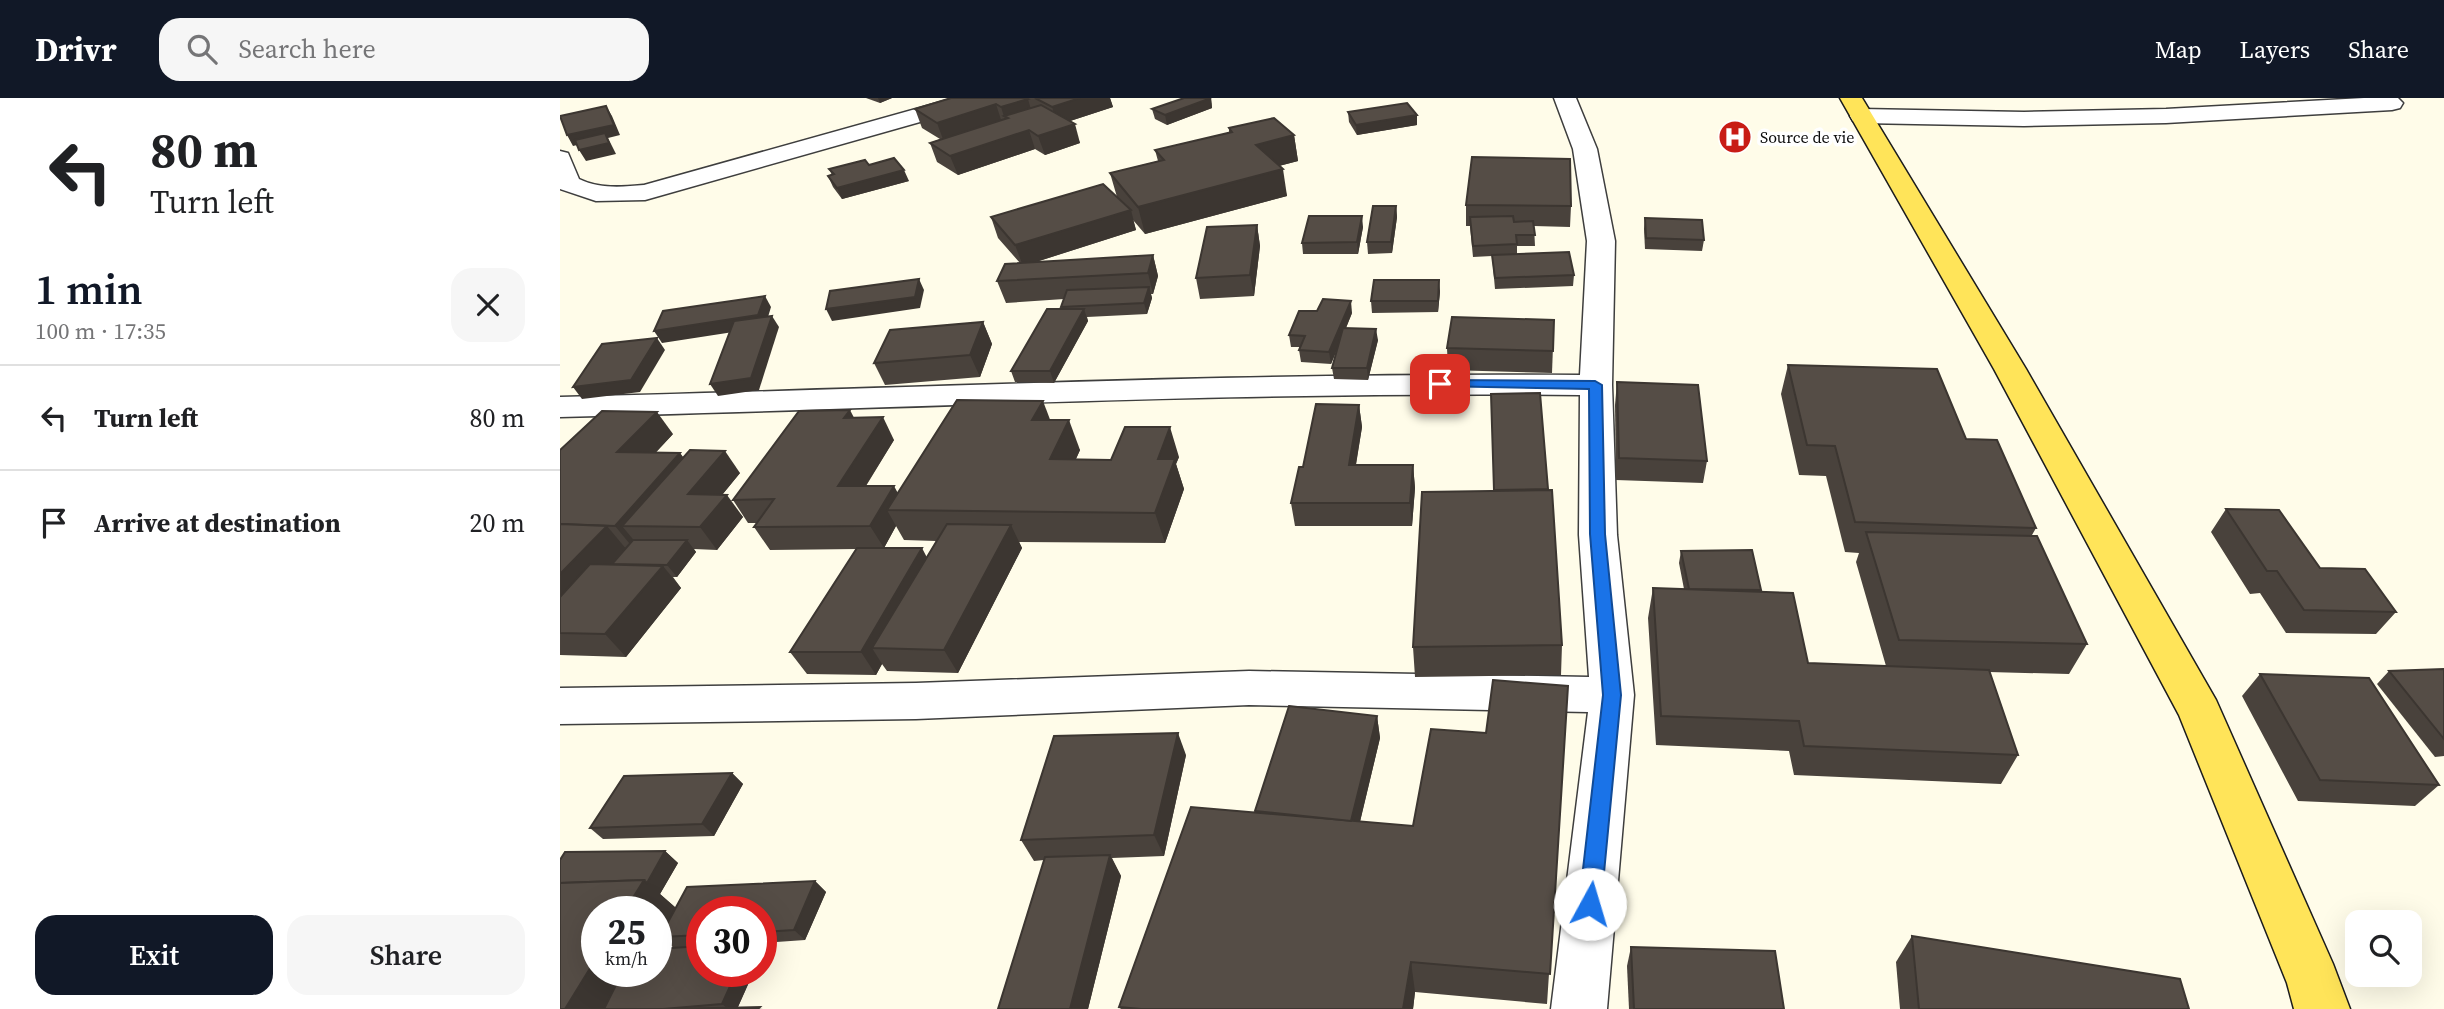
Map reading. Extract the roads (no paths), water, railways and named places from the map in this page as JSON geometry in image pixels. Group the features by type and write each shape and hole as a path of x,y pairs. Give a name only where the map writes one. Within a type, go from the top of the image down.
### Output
{"main road":[{"path":"1856,107 2010,369 2200,713 2314,983 2322,1009"}],"street":[{"path":"560,158 568,183 584,192 603,196 645,192 979,98"},
{"path":"1565,98 1585,149 1601,241 1595,385 1598,534 1612,695 1579,1009"},
{"path":"1856,107 2024,119 2153,116 2392,103"},
{"path":"560,407 897,400 1146,388 1335,384 1595,385"},
{"path":"560,706 916,701 1249,688 1612,695"}],"place":[{"name":"Source de vie","path":"1735,137"}]}
